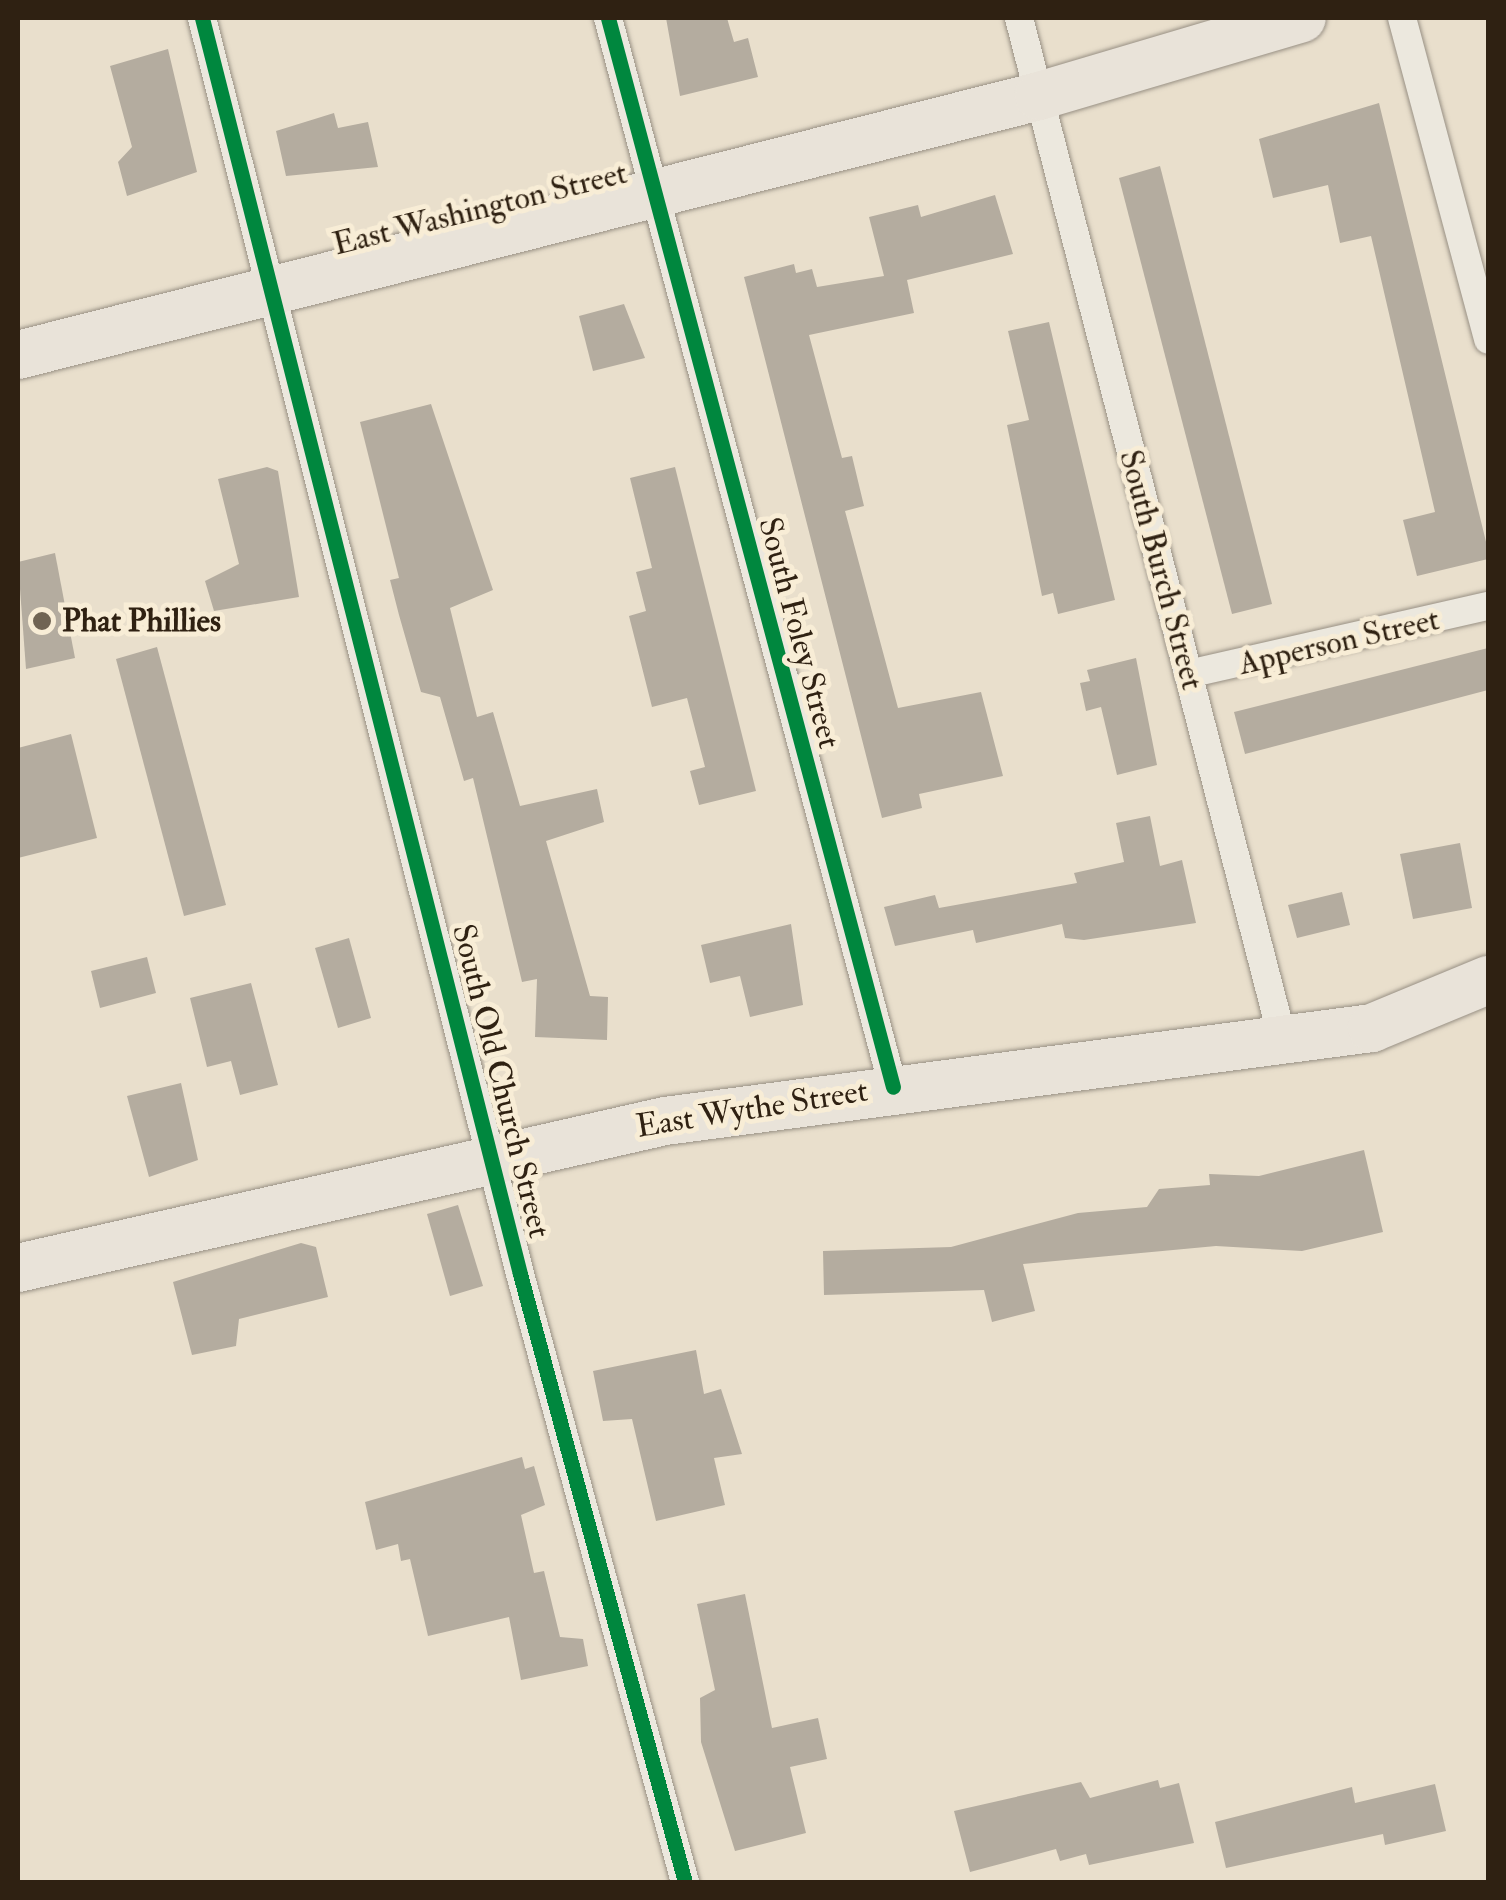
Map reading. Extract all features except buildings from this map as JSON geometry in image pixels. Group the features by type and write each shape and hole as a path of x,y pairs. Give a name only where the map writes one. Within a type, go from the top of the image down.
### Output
{"highway":[{"name":"East Washington Street","path":"18,355 1039,96 1302,18"},
{"name":"East Wythe Street","path":"18,1268 493,1158 892,1087 1284,1044 1414,1015 1488,980"}],"street":[{"name":"South Old Church Street","path":"202,18 267,291 685,1882"},
{"name":"South Foley Street","path":"608,18 892,1087"},
{"name":"South Burch Street","path":"1018,18 1284,1044"},
{"path":"1402,18 1488,340"},
{"name":"Apperson Street","path":"1188,674 1488,606"}],"cycle path":[{"path":"202,18 520,1274 685,1882"},
{"path":"608,18 893,1087"}],"place":[{"name":"Phat Phillies","path":"42,621"}]}
